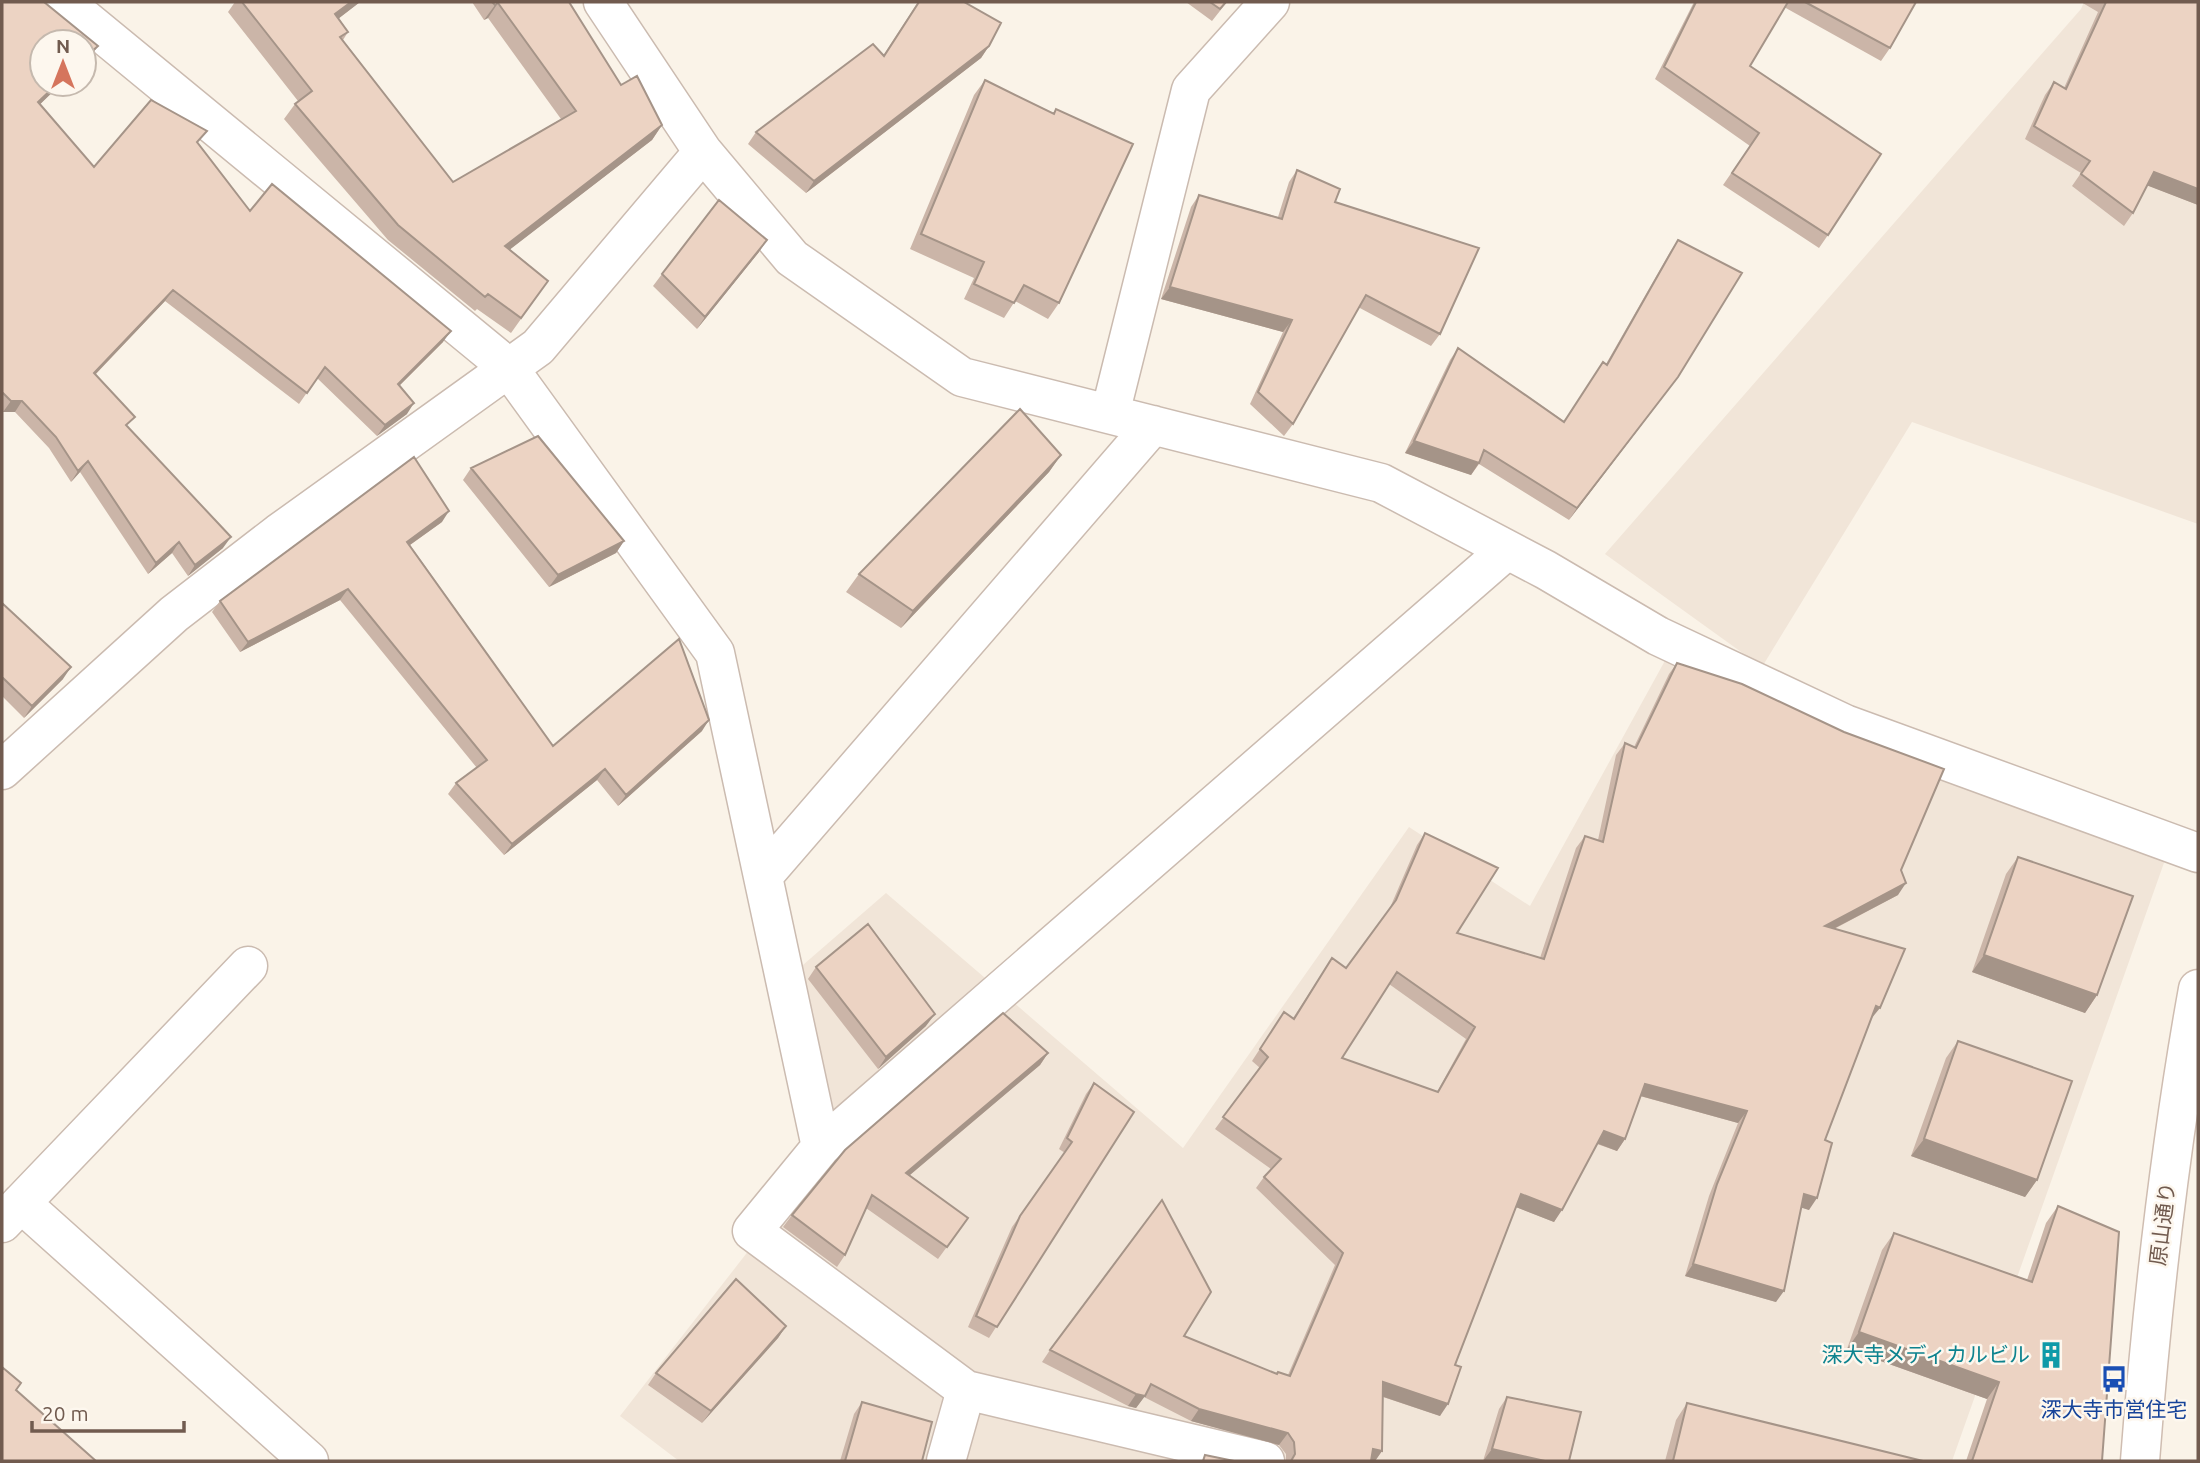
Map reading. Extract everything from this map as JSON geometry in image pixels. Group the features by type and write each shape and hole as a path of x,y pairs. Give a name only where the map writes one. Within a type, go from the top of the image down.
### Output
{"street":[{"path":"64,2 508,367 715,653 821,1147"},
{"path":"603,2 703,152 792,258 962,377 1381,483 1507,550 1658,636 1845,724 2198,853"},
{"path":"1110,414 1191,90 1270,2"},
{"path":"2,770 174,614 279,533 538,347 703,152"},
{"path":"763,876 1153,425"},
{"path":"1265,1461 966,1390 752,1231 821,1147 1507,550"},
{"path":"248,966 11,1213 309,1461"},
{"name":"原山通り","path":"2140,1461 2150,1328 2194,1038 2198,989"},
{"path":"946,1461 966,1390"}],"shaded area":[{"path":"2084,2 2198,2 2198,524 1912,422 1762,667 1605,554 2081,9"},
{"path":"1667,657 2165,860 1952,1461 679,1461 620,1416 833,1142 796,971 886,893 1183,1148 1409,827 1530,906"}],"building":[{"path":"2,2 44,2 76,28 28,28 28,98 42,98 38,102 94,167 151,100 207,131 197,142 250,211 272,184 451,331 398,384 414,403 385,425 325,367 307,393 173,290 94,373 135,417 126,425 231,537 195,565 179,542 156,563 88,461 78,471 56,437 22,401 11,401 2,392"},
{"path":"242,2 351,2 335,14 348,32 340,37 453,182 576,111 498,3 495,5 492,2 569,2 621,85 637,76 662,125 505,246 548,281 521,318 488,294 485,297 398,225 295,104 312,91"},
{"path":"919,2 964,2 1001,23 989,46 814,181 756,132 873,44 884,56"},
{"path":"1210,2 1226,2 1220,9"},
{"path":"1696,2 1788,2 1750,66 1881,154 1828,235 1732,173 1759,133 1664,67"},
{"path":"1805,2 1916,2 1890,48"},
{"path":"2106,2 2198,2 2198,189 2154,172 2133,213 2081,174 2090,161 2034,126 2054,82 2066,89"},
{"path":"985,80 1054,114 1056,109 1133,144 1059,303 1024,285 1014,303 974,284 984,262 921,234"},
{"path":"1297,170 1340,189 1335,202 1479,248 1440,334 1366,295 1293,424 1258,392 1292,320 1170,287 1199,195 1282,219"},
{"path":"719,200 767,240 705,317 662,274"},
{"path":"1678,240 1742,273 1678,377 1577,508 1484,450 1479,463 1414,441 1458,348 1564,422 1603,362 1607,365"},
{"path":"1020,409 1061,455 913,611 859,574"},
{"path":"538,436 624,541 558,575 471,468"},
{"path":"414,457 449,511 407,542 553,746 679,639 709,720 626,795 605,769 512,844 456,783 487,760 348,589 248,642 220,601"},
{"path":"2,603 71,667 32,706 2,677"},
{"path":"1677,663 1742,684 1844,732 1944,769 1901,870 1906,883 1825,926 1905,949 1880,1008 1876,1006 1825,1140 1832,1143 1817,1198 1804,1194 1784,1291 1693,1264 1717,1184 1747,1111 1645,1084 1625,1139 1604,1131 1562,1210 1521,1194 1455,1365 1461,1367 1448,1404 1383,1382 1382,1451 1373,1449 1371,1461 1291,1461 1295,1454 1294,1442 1288,1433 1199,1409 1151,1384 1145,1396 1136,1394 1050,1350 1162,1200 1211,1292 1184,1336 1277,1374 1278,1372 1290,1376 1343,1253 1264,1177 1281,1159 1223,1117 1268,1057 1260,1049 1284,1012 1294,1019 1332,958 1346,968 1396,900 1425,833 1498,868 1457,933 1544,959 1585,836 1603,842 1625,743 1636,748","holes":["1397,972 1475,1027 1438,1092 1342,1058"]},
{"path":"2018,857 2133,896 2097,995 1984,955"},
{"path":"868,924 935,1014 886,1057 816,967"},
{"path":"1003,1013 1048,1053 906,1173 968,1218 947,1247 872,1195 845,1255 792,1215 845,1150"},
{"path":"1958,1041 2072,1081 2037,1180 1924,1139"},
{"path":"1094,1083 1134,1112 997,1327 976,1316 1020,1216 1072,1142 1067,1138"},
{"path":"2058,1206 2119,1232 2102,1461 1972,1461 1999,1382 1859,1332 1894,1233 2032,1282"},
{"path":"736,1279 786,1326 711,1411 656,1373"},
{"path":"2,1367 21,1383 16,1390 96,1461 2,1461"},
{"path":"1507,1397 1581,1412 1569,1461 1545,1461 1492,1449"},
{"path":"862,1402 932,1422 922,1461 845,1461"},
{"path":"1687,1403 1923,1461 1673,1461"},
{"path":"1205,1455 1234,1461 1203,1461"}],"place":[{"name":"深大寺メディカルビル","path":"2051,1355"},
{"name":"深大寺市営住宅","path":"2114,1379"}]}
